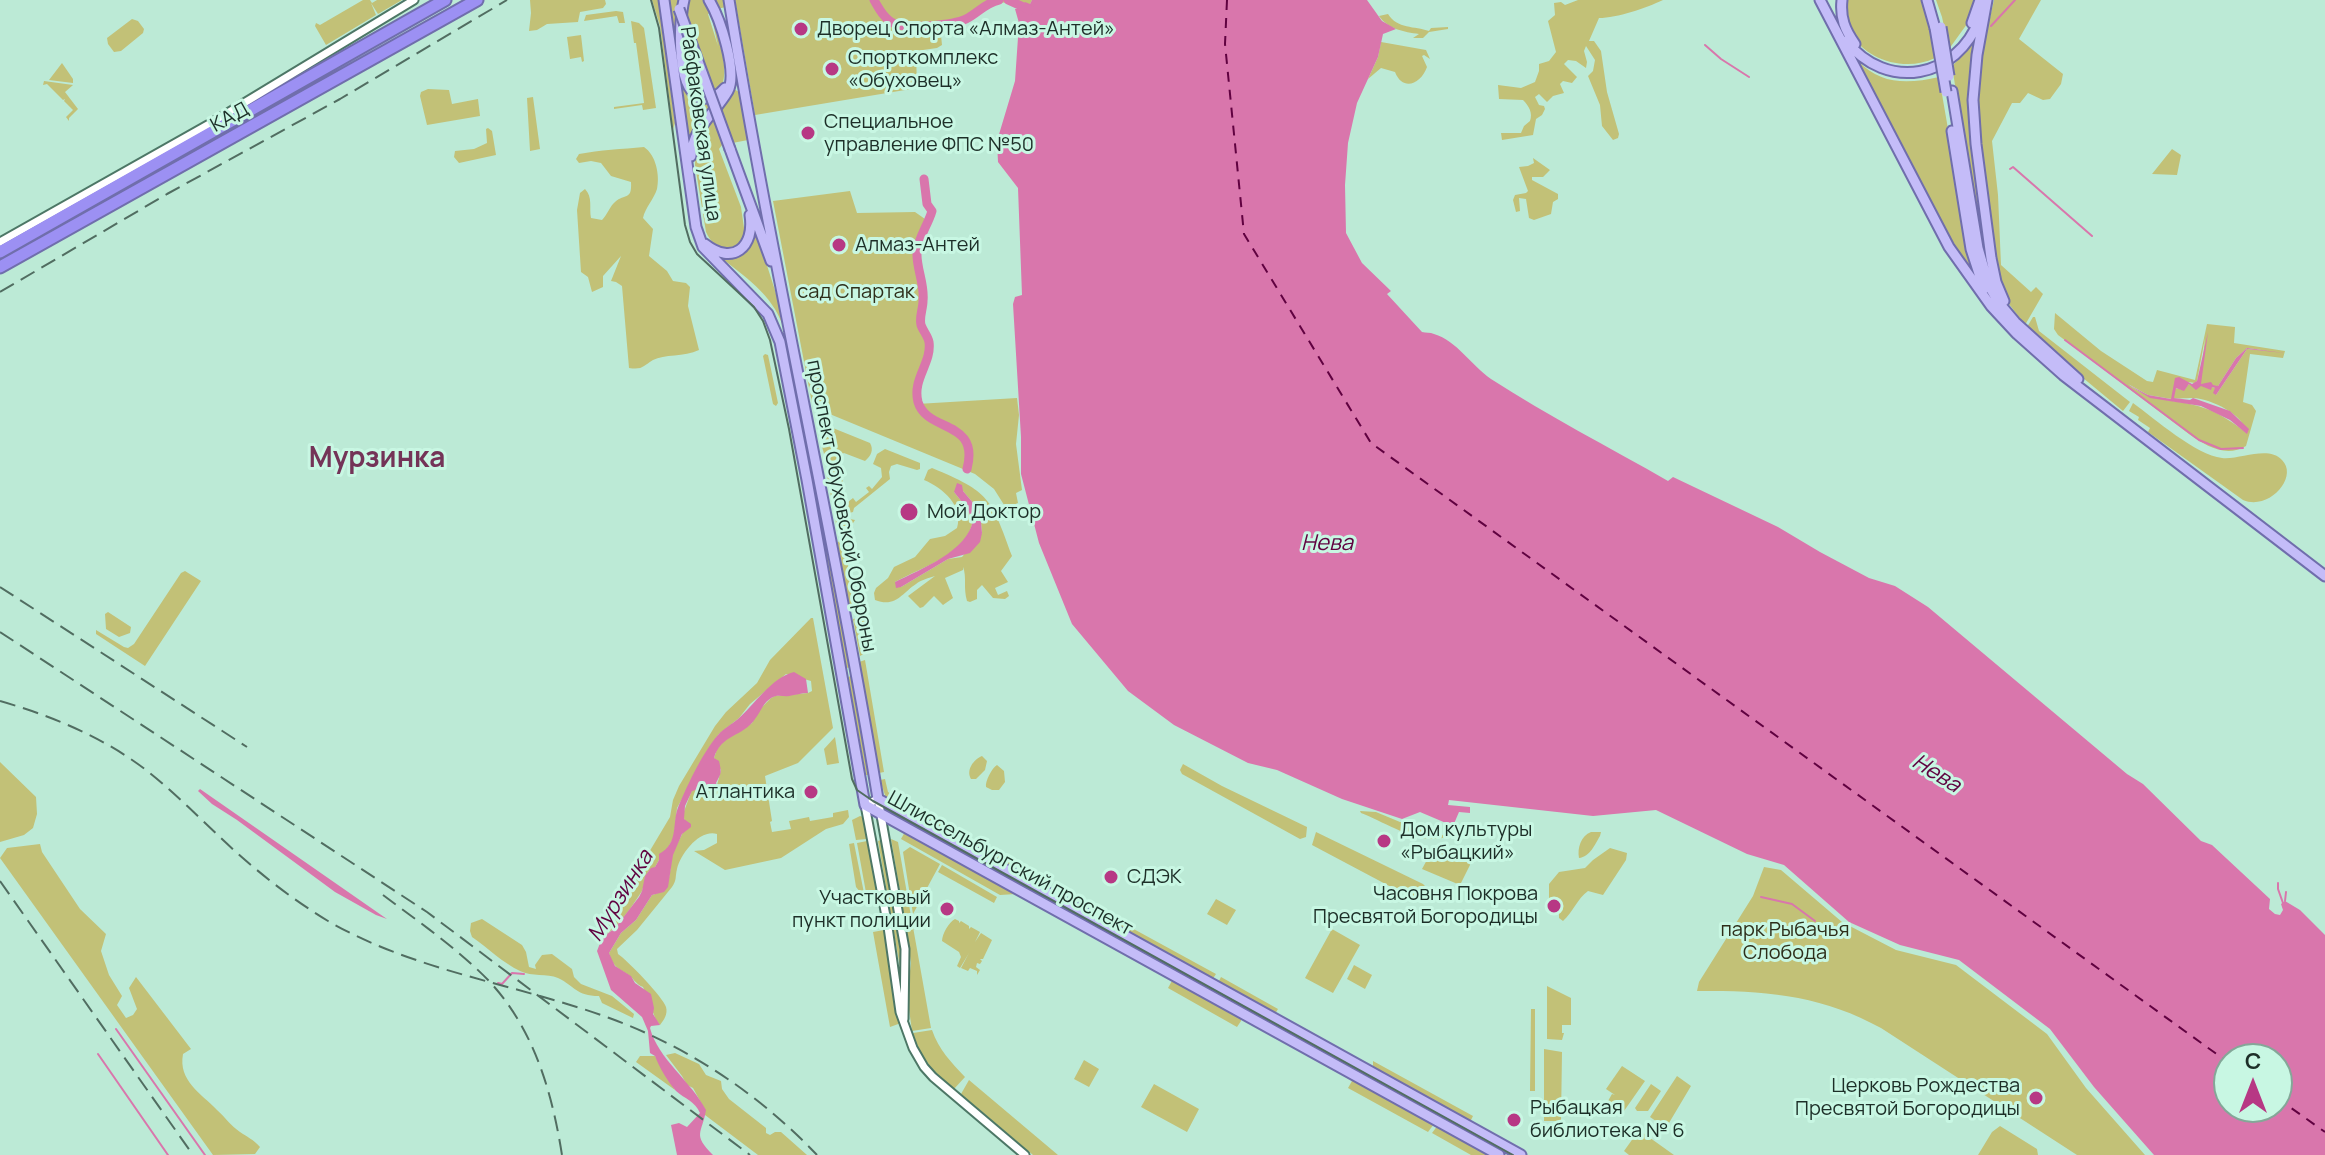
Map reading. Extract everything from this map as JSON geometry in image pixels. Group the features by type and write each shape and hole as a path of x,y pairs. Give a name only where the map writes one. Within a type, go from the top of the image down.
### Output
{"highway":[{"name":"КАД","path":"0,252 445,0"},
{"name":"КАД","path":"0,267 473,2"}],"main road":[{"path":"473,2 488,0"},
{"name":"Рабфаковская улица","path":"664,0 696,227 703,247 754,297 772,320"},
{"path":"677,0 769,255 784,307"},
{"path":"684,0 680,28 684,73 689,88 701,97 718,95 726,86 729,65"},
{"path":"689,176 695,136 729,89 732,79 725,37 709,0"},
{"name":"проспект Обуховской Обороны","path":"729,0 748,118 829,527 878,799"},
{"path":"1820,0 1949,247 1991,306 2063,375 2325,573"},
{"path":"1842,0 1844,27 1860,50 1884,64 1908,68 1927,66 1950,53 1968,30 1980,0"},
{"path":"1927,0 1938,27"},
{"path":"1934,0 1978,248 1985,276 1999,303 2048,354 2098,396 2325,573"},
{"path":"1830,19 1862,58 1887,70 1917,72 1936,68 1958,53 1974,32 1987,0"},
{"path":"1987,0 1974,83 1976,144 1993,270 2000,294 2021,327"},
{"path":"1949,92 1971,249 1991,306"},
{"path":"696,227 704,242 719,253 732,253 745,247 751,229 742,182"},
{"name":"проспект Обуховской Обороны","path":"772,320 780,342 817,530 865,805"},
{"path":"817,530 829,527"},
{"path":"842,675 856,672"},
{"name":"Шлиссельбургский проспект","path":"878,799 1521,1155"},
{"name":"Шлиссельбургский проспект","path":"865,805 1499,1155"}],"street":[{"path":"0,242 211,123 414,0"},
{"name":"Шлиссельбургский проспект","path":"865,805 878,799"},
{"name":"проспект Обуховской Обороны","path":"878,799 905,949 904,1019"},
{"name":"проспект Обуховской Обороны","path":"865,805 899,1003 910,1042 924,1067 940,1083 1025,1155"}],"green space":[{"path":"363,0 372,3 377,0 402,0 378,14 371,3 376,15 326,45 316,23 320,25"},
{"path":"530,0 605,0 606,4 603,8 580,12 578,22 547,24 529,31"},
{"path":"652,0 659,0 675,123 673,129 660,26"},
{"path":"670,0 680,0 677,50"},
{"path":"688,0 726,0 726,7 708,14 718,46 711,14 719,37 724,66 720,89 711,93 697,91 688,72 684,34"},
{"name":"Спорткомплекс «Обуховец»","path":"735,0 1032,0 1026,5 997,3 940,25 942,45 916,51 917,88 755,115"},
{"path":"1578,0 1663,0 1631,12 1599,18 1589,41 1594,41 1601,51 1618,138 1613,140 1602,126 1600,105 1588,76 1593,71 1595,60 1586,46 1586,68 1576,61 1568,60 1564,64 1577,77 1572,83 1563,81 1560,84 1564,93 1553,96 1547,102 1539,94 1535,97 1545,109 1536,119 1533,135 1502,140 1501,133 1521,133 1531,115 1523,100 1499,99 1498,85 1521,88 1535,82 1539,64 1549,61 1556,52 1548,21 1555,15 1554,3 1565,5"},
{"path":"1845,0 1924,0 1935,58 1900,64 1876,57 1857,42 1848,28"},
{"path":"1936,0 1976,0 1972,17 1949,49 1942,17"},
{"path":"1994,0 2041,0 2019,39 2063,74 2061,84 2050,99 2043,100 2028,93 2020,103 2012,103 1992,141 2001,265 2031,292 2036,287 2043,294 2025,325 2009,304 1998,279 1980,144 1979,65"},
{"path":"623,12 625,23 619,23 617,16 584,21 586,15"},
{"path":"1388,14 1396,22 1407,26 1429,31 1431,28 1448,29 1429,32 1423,38 1413,38 1419,34 1392,27 1379,16"},
{"path":"132,19 138,21 144,29 143,33 121,51 114,52 107,38"},
{"path":"631,21 644,28 656,108 643,110 642,105 614,109 644,103"},
{"path":"581,35 582,62 581,57 570,59 567,37"},
{"path":"1974,41 1969,92 1972,138 1989,271 1980,244 1952,66"},
{"path":"1381,42 1426,50 1430,59 1422,56 1427,67 1421,78 1407,84 1395,72 1381,68 1368,79"},
{"path":"1858,61 1876,75 1896,81 1939,77 1973,273 1934,212"},
{"path":"62,63 73,79 73,83 49,80"},
{"path":"680,74 689,94 697,101 716,101 696,127 689,142"},
{"path":"44,81 73,85 65,92 78,109 69,121 66,117 73,110 47,84 43,85"},
{"path":"732,88 739,92 748,140 722,145 719,149 741,207 744,228 748,229 740,245 724,248 712,242 706,232 695,165 696,142"},
{"path":"428,89 449,90 452,104 478,99 480,116 427,125 420,96"},
{"path":"533,97 540,149 530,151 527,98"},
{"path":"488,128 492,131 496,155 459,163 454,157 455,151 474,149 487,143"},
{"path":"644,147 654,160 658,178 657,189 643,218 653,229 649,256 667,271 673,281 686,283 690,287 688,306 699,350 658,358 642,367 629,368 622,286 611,281 621,256 603,276 603,287 592,292 588,277 581,272 577,210 580,193 585,189 590,199 591,218 602,220 615,202 629,194 631,182 611,176 601,163 579,163 576,159 579,154"},
{"path":"2172,149 2181,155 2177,175 2152,174"},
{"path":"1533,158 1550,170 1543,177 1532,177 1532,180 1558,194 1551,214 1534,220 1529,218 1526,199 1519,198 1520,211 1516,212 1513,200 1515,195 1528,191 1519,167 1534,163"},
{"name":"сад Спартак","path":"850,191 857,213 915,212 925,219 914,253 922,301 919,325 927,346 915,386 917,404 1017,398 1016,444 1022,490 1016,493 1018,503 1006,508 994,489 975,474 820,410 812,403 773,201"},
{"path":"756,231 779,303 783,326 765,295 719,256 743,252 754,240"},
{"path":"2055,313 2101,351 2153,382 2157,370 2195,380 2207,324 2235,327 2234,343 2285,351 2283,358 2250,354 2243,402 2252,405 2256,411 2246,446 2224,451 2189,434 2054,329","holes":["2205,338 2200,385 2218,386 2236,358 2247,348 2269,351 2247,349 2216,395 2212,387 2189,384 2184,390 2175,388 2197,381","2128,384 2148,395 2172,399 2173,394 2173,398 2201,399 2218,405 2234,414 2247,433 2210,410 2155,398 2146,395"]},
{"path":"2033,317 2039,331 2130,402 2123,411 2048,349 2027,327"},
{"path":"765,354 768,355 778,403 776,406 773,404"},
{"path":"2133,403 2176,435 2212,455 2222,458 2262,453 2276,456 2286,467 2284,483 2271,497 2262,501 2243,500 2148,432 2150,428 2129,411"},
{"path":"828,426 870,443 872,450 869,457 865,461 844,453 833,464 826,461 821,443"},
{"path":"885,449 920,463 920,469 897,464 891,466 890,479 849,513 850,519 855,520 848,531 839,533 836,517 840,509 853,498 856,502 869,492 866,488 869,486 872,489 882,477 881,468 873,464 877,454"},
{"path":"932,468 966,484 986,499 993,509 1012,556 1001,571 1008,582 995,588 998,595 1007,591 1009,596 1005,599 993,598 982,585 977,590 977,599 967,601 963,567 963,570 945,578 953,598 943,605 934,596 920,608 908,596 935,576 918,583 894,601 875,600 876,588 888,578 894,567 915,557 930,539 945,536 957,528 955,505 945,493 924,480","holes":["963,491 980,511 982,533 962,557 948,559 901,587 895,582 953,551 969,532 973,520 954,492"]},
{"path":"833,469 841,474 844,489 843,497 833,507 826,470"},
{"path":"824,533 850,667 848,668 846,667"},
{"path":"843,538 856,612 849,609 837,543"},
{"path":"185,571 201,581 145,666 96,634 96,630 124,647 134,644"},
{"path":"108,612 131,627 130,633 119,637 106,629 105,614"},
{"path":"870,616 867,652 860,656 853,619"},
{"path":"811,618 833,728 798,763 765,776 770,822 772,832 791,829 789,821 809,817 810,821 833,817 833,813 848,810 849,817 843,824 826,829 781,858 725,870 694,851 717,843 717,834 704,835 692,844 679,863 672,887 617,949 618,954 644,979 666,1007 660,1025 643,987 615,966 609,953 652,895 666,885 692,790 704,792 717,785 721,770 714,758 717,749 723,741 752,723 758,711 771,698 808,693 812,691 811,681 786,674 719,734 677,808 674,837 659,856 655,867 648,872 642,891 630,909 605,935 611,916 670,817 679,786 715,726 757,683 770,660"},
{"path":"865,660 884,772 879,773 859,662"},
{"path":"851,677 869,775 866,775"},
{"path":"835,737 839,763 827,765 824,749"},
{"path":"982,756 987,761 985,770 976,779 971,779 971,766"},
{"path":"0,762 36,797 37,814 33,828 24,835 0,842"},
{"path":"1183,764 1307,827 1306,837 1300,839 1182,774"},
{"path":"997,765 1004,771 1005,782 999,790 992,790 986,784"},
{"path":"885,779 888,792 914,807 911,813 886,798 880,780"},
{"path":"918,809 1013,862 1010,868 915,815"},
{"path":"1360,811 1376,812 1400,822 1430,825 1445,837 1414,836"},
{"path":"863,817 867,839 856,840 852,820"},
{"path":"906,830 1016,894 1000,895 901,839"},
{"path":"1316,832 1423,884 1426,887 1419,901 1312,845"},
{"path":"1591,832 1601,832 1589,853 1579,858 1580,843"},
{"path":"891,839 898,842 912,922 905,921"},
{"path":"881,840 900,944 901,973 878,841"},
{"path":"867,841 878,897 867,898 857,843"},
{"path":"854,843 865,898 856,887 849,844"},
{"path":"40,844 42,852 80,909 106,934 101,951 109,975 122,996 117,1005 126,1018 137,1009 129,988 136,977 191,1049 183,1054 182,1063 187,1079 234,1127 260,1147 255,1154 213,1155 0,858 7,848"},
{"path":"1442,844 1469,862 1460,885 1422,869 1434,847"},
{"path":"910,847 940,864 913,914 903,852"},
{"path":"1610,848 1627,853 1626,860 1603,895 1588,891 1563,921 1559,918 1562,903 1549,901 1549,884 1559,872 1585,868"},
{"path":"942,865 997,897 994,903 938,872"},
{"name":"парк Рыбачья Слобода","path":"1764,867 1781,870 1842,922 1896,950 1956,965 2047,1034 2086,1088 2145,1155 2077,1155 1881,1028 1837,1008 1769,994 1697,991 1699,982 1753,896"},
{"path":"1216,899 1236,910 1227,925 1207,914"},
{"path":"482,919 522,945 529,967 536,969 535,965 542,955 552,954 572,969 574,977 581,984 612,996 634,1014 633,1018 602,1003 599,996 580,992 558,978 525,973 508,964 472,937 471,923"},
{"path":"955,919 969,926 969,929 971,927 980,932 975,942 981,933 992,940 983,959 980,959 982,961 977,963 976,967 980,970 977,975 977,971 961,968 969,953 960,968 957,966 961,957 959,952 942,941 946,928"},
{"path":"1119,921 1216,974 1212,980 1117,927"},
{"path":"913,927 931,1028 912,1031 907,995 911,963 906,928"},
{"path":"1332,929 1360,945 1333,993 1305,978"},
{"path":"884,930 901,1023 890,1027 873,932"},
{"path":"1354,965 1372,975 1365,989 1347,979"},
{"path":"1221,977 1278,1009 1275,1014 1218,983"},
{"path":"1173,979 1241,1016 1237,1027 1168,988"},
{"path":"1547,986 1571,998 1571,1025 1562,1025 1562,1040 1547,1039"},
{"path":"1531,1009 1535,1009 1535,1091 1530,1091"},
{"path":"932,1030 942,1050 965,1077 954,1089 929,1064 913,1033"},
{"path":"1544,1049 1562,1052 1561,1121 1544,1121"},
{"path":"675,1053 699,1064 706,1075 721,1081 729,1099 766,1128 766,1133 781,1132 807,1155 758,1155 705,1115 693,1088 687,1085 666,1055"},
{"path":"640,1056 655,1056 675,1090 636,1062"},
{"path":"1084,1060 1099,1069 1089,1087 1074,1079"},
{"path":"1373,1061 1473,1116 1470,1122 1373,1069"},
{"path":"1622,1066 1645,1081 1624,1111 1608,1101 1612,1094 1615,1095 1606,1089"},
{"path":"1677,1076 1691,1086 1666,1128 1650,1117"},
{"path":"969,1080 1058,1155 1033,1155 961,1094"},
{"path":"1357,1080 1434,1124 1428,1132 1348,1088 1352,1081"},
{"path":"1154,1084 1199,1109 1187,1132 1141,1107"},
{"path":"1651,1084 1661,1091 1648,1111 1637,1111 1635,1108"},
{"path":"1438,1125 1489,1153 1471,1155 1432,1133"},
{"path":"2000,1126 2037,1149 2038,1155 1978,1155 1992,1132"},
{"path":"1639,1130 1674,1155 1629,1155 1624,1151"}],"water":[{"name":"Нева","path":"1367,0 1382,21 1396,29 1383,34 1378,57 1357,103 1348,143 1346,233 1362,263 1391,291 1387,294 1422,332 1432,333 1450,342 1491,379 1556,419 1668,481 1673,477 1778,527 1869,578 1895,586 1928,607 2127,774 2143,784 2201,841 2212,845 2270,899 2269,909 2275,914 2280,915 2283,910 2281,904 2285,901 2300,910 2325,935 2325,1155 2154,1155 2094,1087 2050,1029 1959,960 1900,945 1849,922 1784,865 1747,854 1656,810 1593,816 1449,800 1448,805 1470,807 1470,813 1459,812 1453,826 1420,812 1402,819 1342,799 1277,770 1248,763 1174,725 1128,691 1072,624 1039,543 1021,474 1013,304 1015,297 1022,295 1018,188 998,162 997,141 1015,81 1019,23 1015,9 1022,8 1025,2"},
{"path":"2208,332 2201,384 2211,382 2218,386 2236,358 2247,348 2284,353 2247,349 2216,395 2212,387 2211,390 2201,386 2196,390 2189,384 2184,391 2176,388 2174,398 2193,398 2230,411 2249,429 2247,434 2230,420 2201,406 2150,398 2127,384 2148,395 2171,399 2175,378 2192,384 2197,381"},
{"path":"957,483 962,485 963,491 980,511 980,542 970,553 948,559 896,588 895,582 942,558 969,531 973,520 954,492"},
{"path":"794,672 806,679 808,693 772,698 750,725 717,750 714,758 719,761 718,787 704,792 699,789 692,791 685,806 684,819 691,827 682,834 673,855 668,887 664,892 652,895 609,953 615,966 651,994 653,1014 660,1025 650,1028 654,1039 706,1110 701,1138 713,1155 677,1155 671,1125 679,1123 687,1127 700,1113 673,1087 655,1056 650,1053 648,1031 642,1017 611,990 597,951 602,938 615,928 639,897 645,876 655,867 659,854 670,844 679,805 712,742 778,679"},
{"path":"200,789 387,919 335,892 212,804 198,791"}],"waterway":[{"path":"874,0 891,22 920,26 960,21 999,0"},
{"path":"1008,0 1030,10"},
{"path":"1991,26 2015,0"},
{"path":"1705,45 1749,77"},
{"path":"2010,169 2013,167 2092,236"},
{"name":"Мурзинка","path":"924,179 927,204 932,211 919,242 917,258 923,295 921,322 929,350 918,386 918,402 931,419 951,428 966,442 969,453 967,469"},
{"path":"2065,340 2199,440 2221,449 2243,448"},
{"path":"2278,883 2283,903"},
{"path":"2285,901 2286,892"},
{"path":"1761,897 1792,904 1815,921"},
{"path":"498,983 502,984 512,973 524,974"},
{"path":"116,1029 205,1155"},
{"path":"98,1054 168,1155"}],"ferry route":[{"path":"1227,0 1225,44 1244,234 1371,443 2213,1051"},
{"path":"2293,1109 2325,1132"}],"tram line":[{"path":"651,0 659,28 685,225 690,242 697,254 754,307 770,340 852,779 857,790 1513,1155"}],"railway":[{"path":"0,292 167,194 340,99 507,0"},
{"path":"0,587 247,747"},
{"path":"0,632 427,912 750,1155"},
{"path":"0,701 76,729 130,758 258,871 328,921 396,953 576,1007 669,1044 748,1093 817,1155"},
{"path":"0,881 193,1155"},
{"path":"383,895 464,958 505,1000 539,1062 553,1108 562,1155"}],"place":[{"name":"Дворец Спорта «Алмаз-Антей»","path":"801,29"},
{"name":"Спорткомплекс «Обуховец»","path":"832,69"},
{"name":"Специальное управление ФПС №50","path":"808,133"},
{"name":"Алмаз-Антей","path":"839,245"},
{"name":"Мой Доктор","path":"909,512"},
{"name":"Атлантика","path":"811,792"},
{"name":"Дом культуры «Рыбацкий»","path":"1384,841"},
{"name":"СДЭК","path":"1111,877"},
{"name":"Часовня Покрова Пресвятой Богородицы","path":"1554,906"},
{"name":"Участковый пункт полиции","path":"947,909"},
{"name":"Церковь Рождества Пресвятой Богородицы","path":"2036,1098"},
{"name":"Рыбацкая библиотека № 6","path":"1514,1120"}],"district":[{"name":"Мурзинка","path":"377,459"}]}
